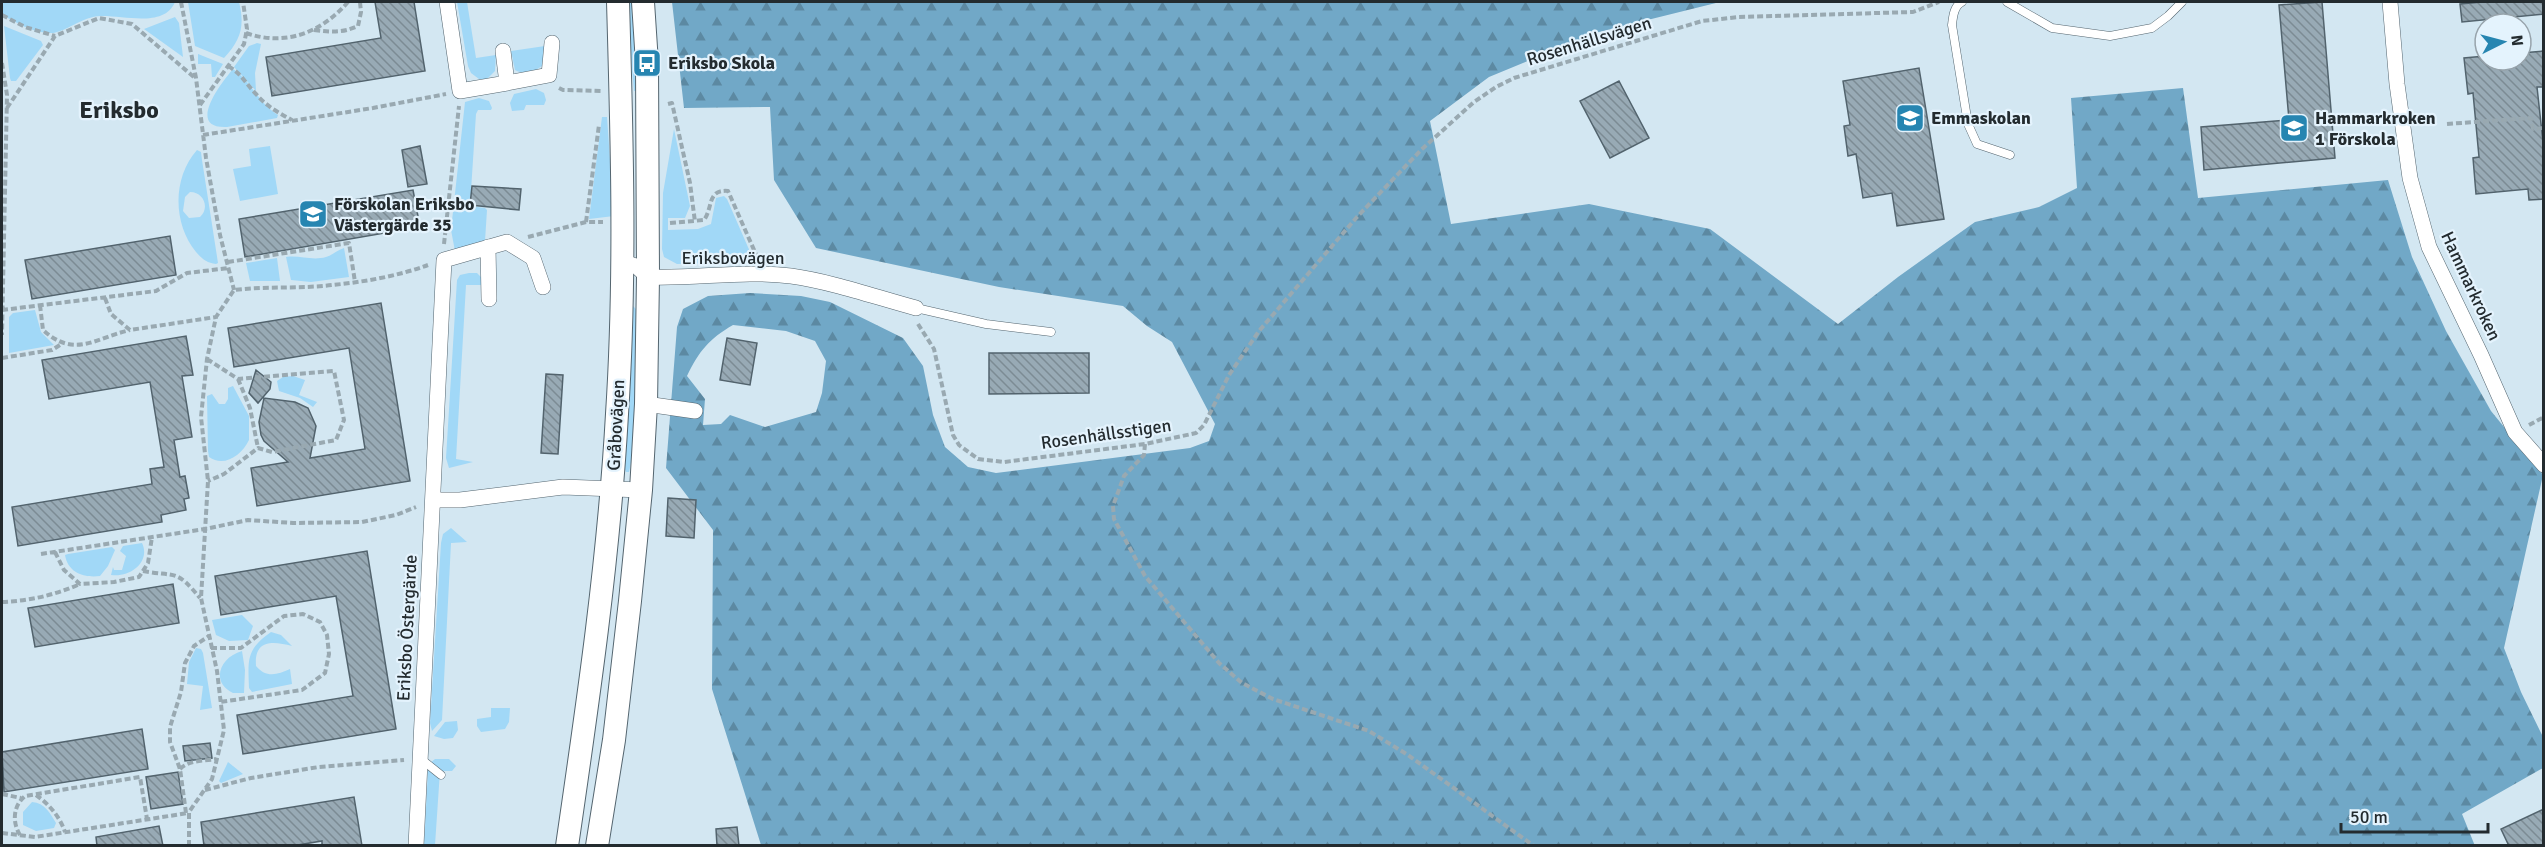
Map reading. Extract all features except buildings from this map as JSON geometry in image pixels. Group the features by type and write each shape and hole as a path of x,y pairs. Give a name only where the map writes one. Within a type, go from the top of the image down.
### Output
{"main road":[{"name":"Gråbovägen","path":"567,846 598,624 612,490 624,262 618,2"},
{"name":"Gråbovägen","path":"597,846 614,740 640,490 646,404 647,63 643,2"}],"street":[{"path":"447,2 460,91 549,75 552,43"},
{"name":"Hammarkroken","path":"2390,2 2397,84 2410,178 2429,248 2481,355 2515,432 2544,465"},
{"path":"503,51 507,83"},
{"path":"444,260 507,242 533,258 543,287"},
{"path":"488,247 489,299"},
{"name":"Eriksbo Östergärde","path":"416,846 444,260"},
{"path":"624,262 636,266 648,278"},
{"name":"Eriksbovägen","path":"648,278 762,274 790,276 827,283 916,308"},
{"path":"646,404 695,411"},
{"path":"434,500 460,500 563,487 640,490"}],"lane":[{"path":"1962,2 1954,12 1952,25 1968,124 1977,144 2010,155"},
{"path":"2007,2 2052,28 2109,36 2152,28 2169,16 2182,2"},
{"path":"916,308 986,324 1051,332"},
{"path":"420,758 441,775"}],"path":[{"path":"2,833 35,837 187,813 212,779 224,729 201,598 208,481 201,417 207,359 216,317 234,290 220,235 196,78 181,2"},
{"path":"200,105 244,44 246,33 243,2"},
{"path":"246,33 261,38 286,39 314,30 340,11 348,2"},
{"path":"314,30 334,33 348,31 358,26 361,12 360,2"},
{"name":"Rosenhällsvägen","path":"1389,182 1474,102 1514,78 1702,21 1739,16 1913,12 1938,2"},
{"path":"2,15 25,27 55,36"},
{"path":"6,108 55,36 99,18 132,24 196,78"},
{"path":"2,63 6,108 2,335"},
{"path":"228,66 236,70 256,95 274,111 293,121"},
{"path":"203,135 460,91 454,158 443,233 444,260 412,271 331,286 234,290"},
{"path":"577,91 590,91"},
{"path":"668,104 672,103 690,183 695,222"},
{"path":"2447,124 2531,118 2533,129 2544,128"},
{"path":"586,222 600,122"},
{"name":"Rosenhällsstigen","path":"916,308 918,326 934,349 953,435 959,445 978,459 1004,462 1145,444 1196,433 1204,425 1228,375 1259,331 1389,182"},
{"path":"670,223 704,220 714,194 722,190 728,191 755,250 762,274"},
{"path":"507,242 586,222 607,222"},
{"path":"2,310 156,291 187,273 349,243 355,282"},
{"path":"105,298 111,314 130,330"},
{"path":"40,305 43,330 68,345 96,342 130,330 216,317"},
{"path":"2,358 52,350 63,343"},
{"path":"207,359 238,379 250,408 258,448"},
{"path":"238,379 334,371 344,420 336,440 272,452 258,448"},
{"path":"1145,444 1144,455 1124,476 1120,485 1113,506 1114,519 1145,576 1219,663 1242,683 1274,699 1369,731 1408,755 1534,846"},
{"path":"208,481 224,474 258,448"},
{"path":"41,554 205,529 248,520 293,523 362,522 396,515 434,500"},
{"path":"2,602 22,602 60,593 80,584 114,582 140,577 148,563 152,537"},
{"path":"55,552 64,570 80,584"},
{"path":"143,571 171,573 186,580 201,598"},
{"path":"211,648 240,648 284,616 303,614 320,622 327,635 329,654 325,673 312,684 302,690 220,702"},
{"path":"189,846 187,813 180,769 170,742 170,727 181,692 185,663 194,646 209,636"},
{"path":"204,790 251,777 319,767 374,764 420,758"},
{"path":"180,769 196,761 216,759"},
{"path":"2,794 22,799 36,794 140,777 147,819"},
{"path":"36,794 56,814 65,832"},
{"path":"20,836 15,811 22,799"}],"shaded area":[{"path":"2,2 175,2 169,11 160,16 150,18 93,17 54,33 44,33 2,15"},
{"path":"188,2 239,2 242,18 240,32 238,39 224,58 195,46"},
{"path":"457,2 467,2 476,58 496,55 495,71 487,79 479,79 471,73 468,66"},
{"path":"626,2 635,2 639,90 634,91"},
{"path":"175,17 179,23 183,57 144,29"},
{"path":"4,26 41,41 43,45 16,81 11,81 10,78"},
{"path":"261,44 255,73 256,91 234,67 249,46"},
{"path":"545,46 546,62 543,65 528,72 515,70 511,51"},
{"path":"198,54 223,64 215,77 212,77 211,64 198,64"},
{"path":"233,69 278,115 277,118 227,127 215,126 209,121 210,104"},
{"path":"536,89 544,93 546,100 544,105 526,105 524,110 512,111 510,103 514,94"},
{"path":"479,98 489,101 492,108 491,110 478,110 476,114 470,206 487,210 485,241 455,251 451,230 465,102"},
{"path":"602,117 607,117 614,216 589,219"},
{"path":"674,129 690,206 685,218 668,218 668,230 698,229 711,224 716,198 724,196 751,254 749,262 677,264 664,257 662,249 663,193"},
{"path":"270,146 278,194 240,201 233,169 251,166 249,149"},
{"path":"197,150 201,152 218,263 216,264 207,262 198,254 188,241 183,228 178,201 183,174","holes":["190,192 195,193 204,201 205,209 200,217 189,218 183,211 185,197"]},
{"path":"344,248 349,277 311,282 291,280 286,257 321,258"},
{"path":"277,258 280,281 250,281 246,263"},
{"path":"477,273 482,278 482,285 466,285 456,459 473,462 449,468 446,458 457,280 460,275"},
{"path":"632,305 637,310 634,448 629,472 626,472 624,467"},
{"path":"35,310 41,332 54,345 9,353 9,317 13,313"},
{"path":"293,376 305,380 299,395 317,402 313,407 300,398 279,391 277,381 283,377"},
{"path":"233,386 249,416 249,440 242,451 232,458 215,460 209,457 208,451 207,396 212,394 219,404 225,404 228,399 228,388"},
{"path":"451,528 467,542 451,543 442,720 432,731 430,723 441,543 443,534"},
{"path":"142,543 144,556 137,567 125,574 111,575 113,567 114,570 122,570 126,556 120,551 123,546"},
{"path":"112,547 115,550 108,566 100,576 83,575 73,570 65,555 68,554"},
{"path":"242,615 253,626 248,640 229,641 216,635 212,620"},
{"path":"271,632 281,635 292,646 272,643 262,646 256,657 256,666 268,674 281,673 290,669 292,684 252,692 249,688 248,670 250,656 257,644"},
{"path":"196,648 201,649 203,653 212,708 200,710 203,686 187,684 189,662"},
{"path":"242,651 245,670 244,693 233,693 222,683 221,670 228,659"},
{"path":"491,708 510,708 509,722 505,729 481,732 477,726 477,719 491,717"},
{"path":"457,721 458,730 453,738 444,739 434,736 445,722"},
{"path":"435,759 449,759 456,766 452,771 440,771 435,845 424,846 428,769 429,764"},
{"path":"228,762 243,774 221,783 219,781"},
{"path":"32,802 47,809 56,823 54,828 36,831 23,825 23,812"}],"green space":[{"path":"672,2 1720,2 1595,33 1489,77 1430,121 1451,224 1589,204 1710,229 1838,324 1898,277 1975,222 2039,207 2077,188 2071,98 2183,88 2198,198 2388,180 2412,257 2446,331 2491,411 2543,475 2504,648 2521,692 2543,737 2543,768 2462,814 2475,846 761,845 712,689 713,530 666,468 677,327 683,309 708,296 750,293 801,296 830,302 903,338 923,366 933,415 945,447 968,467 996,473 1190,448 1209,441 1215,424 1172,342 1147,326 1123,306 999,287 816,248 774,180 770,107 684,108","holes":["733,325 786,331 815,341 826,361 822,393 816,412 765,427 730,415 721,424 703,425 705,399 687,376 706,346 717,335"]}],"place":[{"name":"Eriksbo Skola","path":"647,63"},
{"name":"Emmaskolan","path":"1910,118"},
{"name":"Hammarkroken 1 Förskola","path":"2294,128"},
{"name":"Förskolan Eriksbo Västergärde 35","path":"313,214"}],"district":[{"name":"Eriksbo","path":"119,110"}]}
